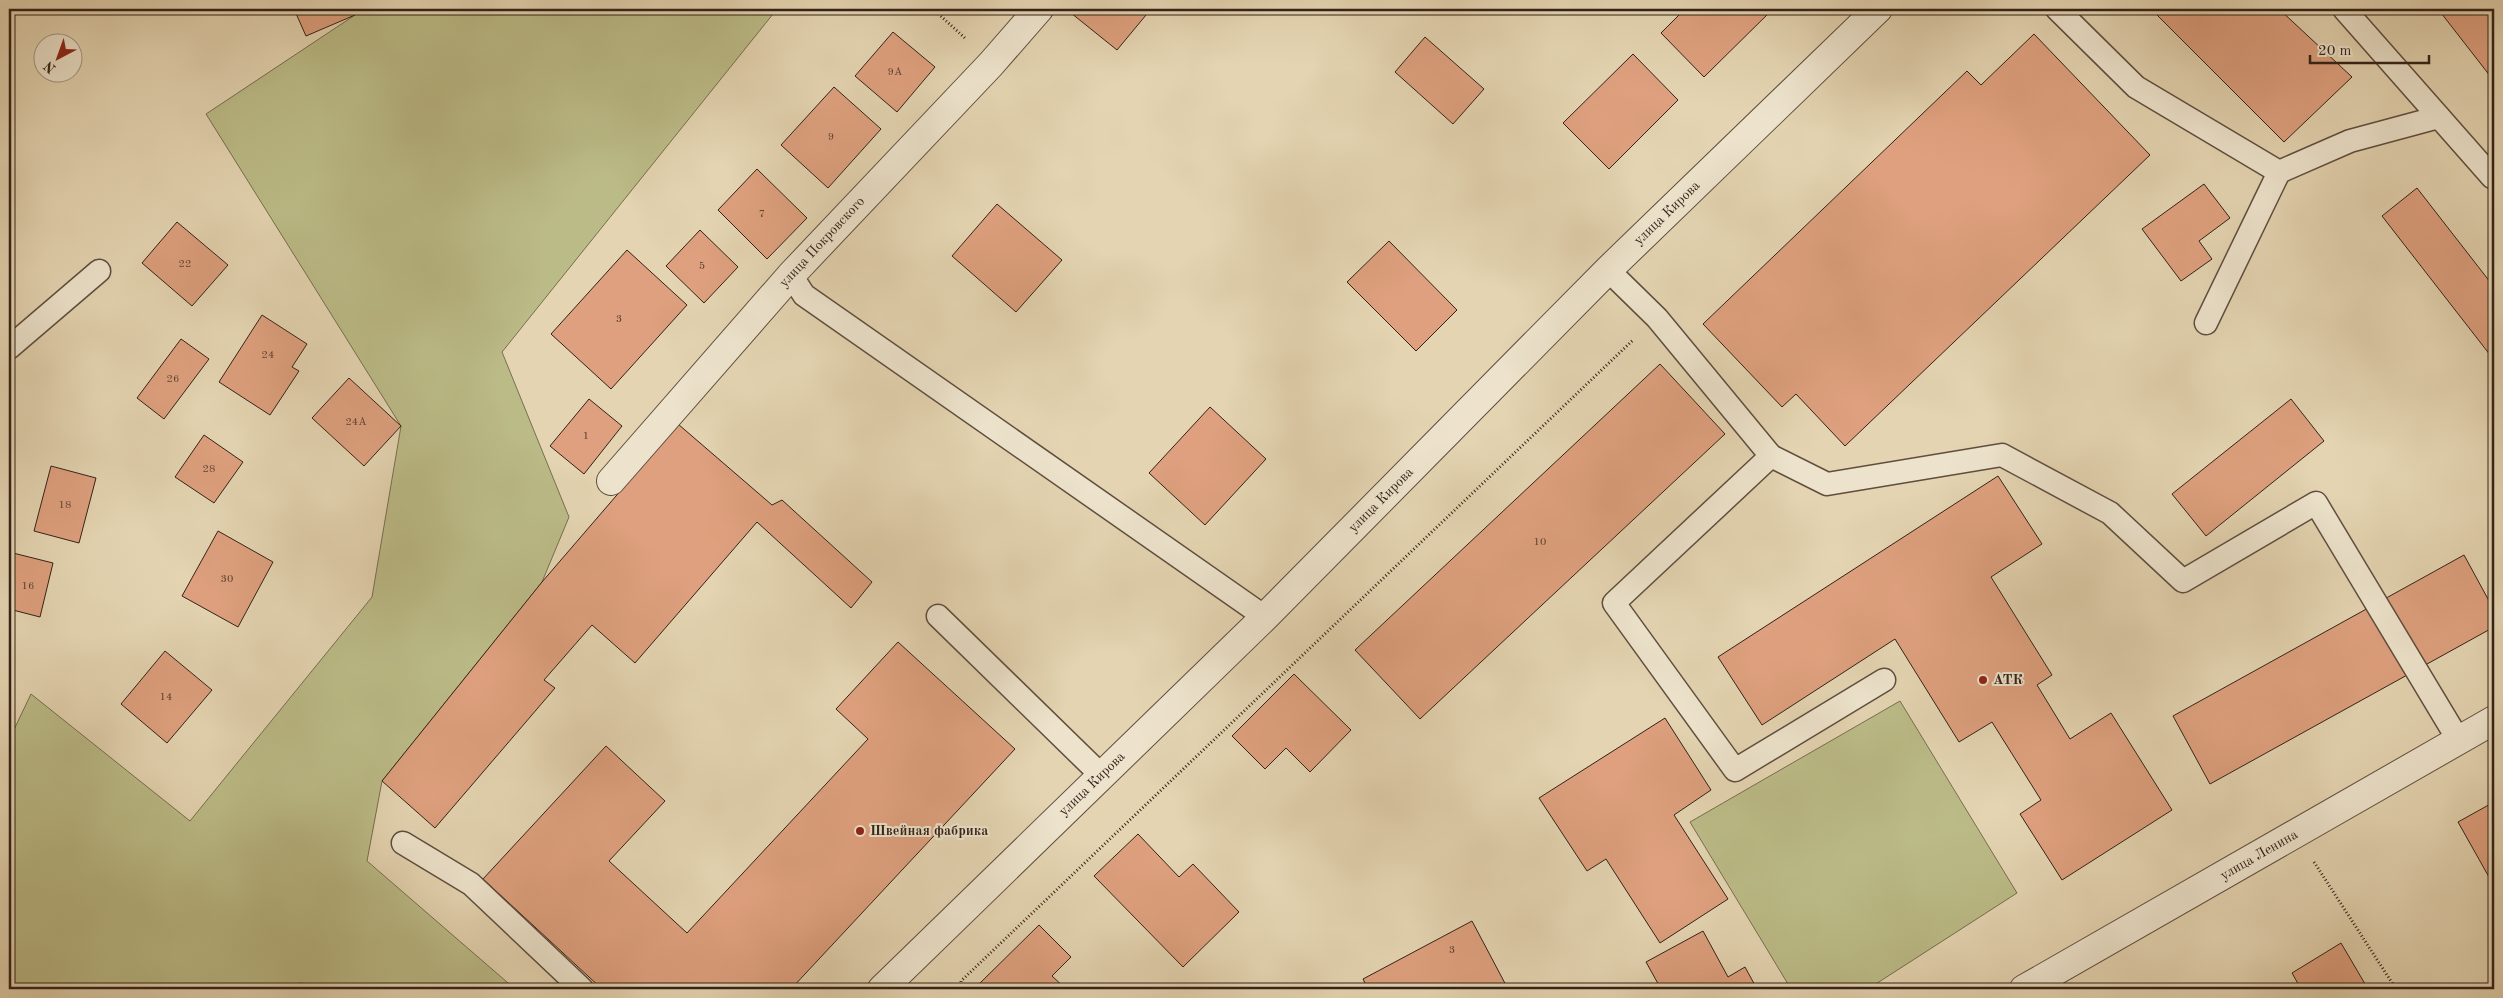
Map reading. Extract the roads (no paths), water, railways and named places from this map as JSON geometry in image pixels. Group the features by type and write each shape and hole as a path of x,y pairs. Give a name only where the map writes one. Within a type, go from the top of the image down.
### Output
{"street":[{"name":"улица Покровского","path":"611,480 791,275 992,64 1039,9"},
{"name":"улица Кирова","path":"882,989 1265,617 1608,270 1878,9"},
{"name":"улица Ленина","path":"2024,989 2494,720"}],"lane":[{"path":"2057,9 2136,87 2280,172"},
{"path":"2344,9 2493,177"},
{"path":"2206,323 2280,172 2350,140 2439,117"},
{"path":"1608,270 1657,318 1771,456 1827,484 2002,455 2110,513 2183,580 2316,503 2459,741"},
{"path":"9,348 99,271"},
{"path":"791,275 804,295 1265,617"},
{"path":"1771,456 1614,603 1735,770 1884,680"},
{"path":"938,616 1101,775"},
{"path":"403,843 471,884 582,989"}],"place":[{"name":"АТК","path":"1983,680"},
{"name":"Швейная фабрика","path":"860,831"}]}
